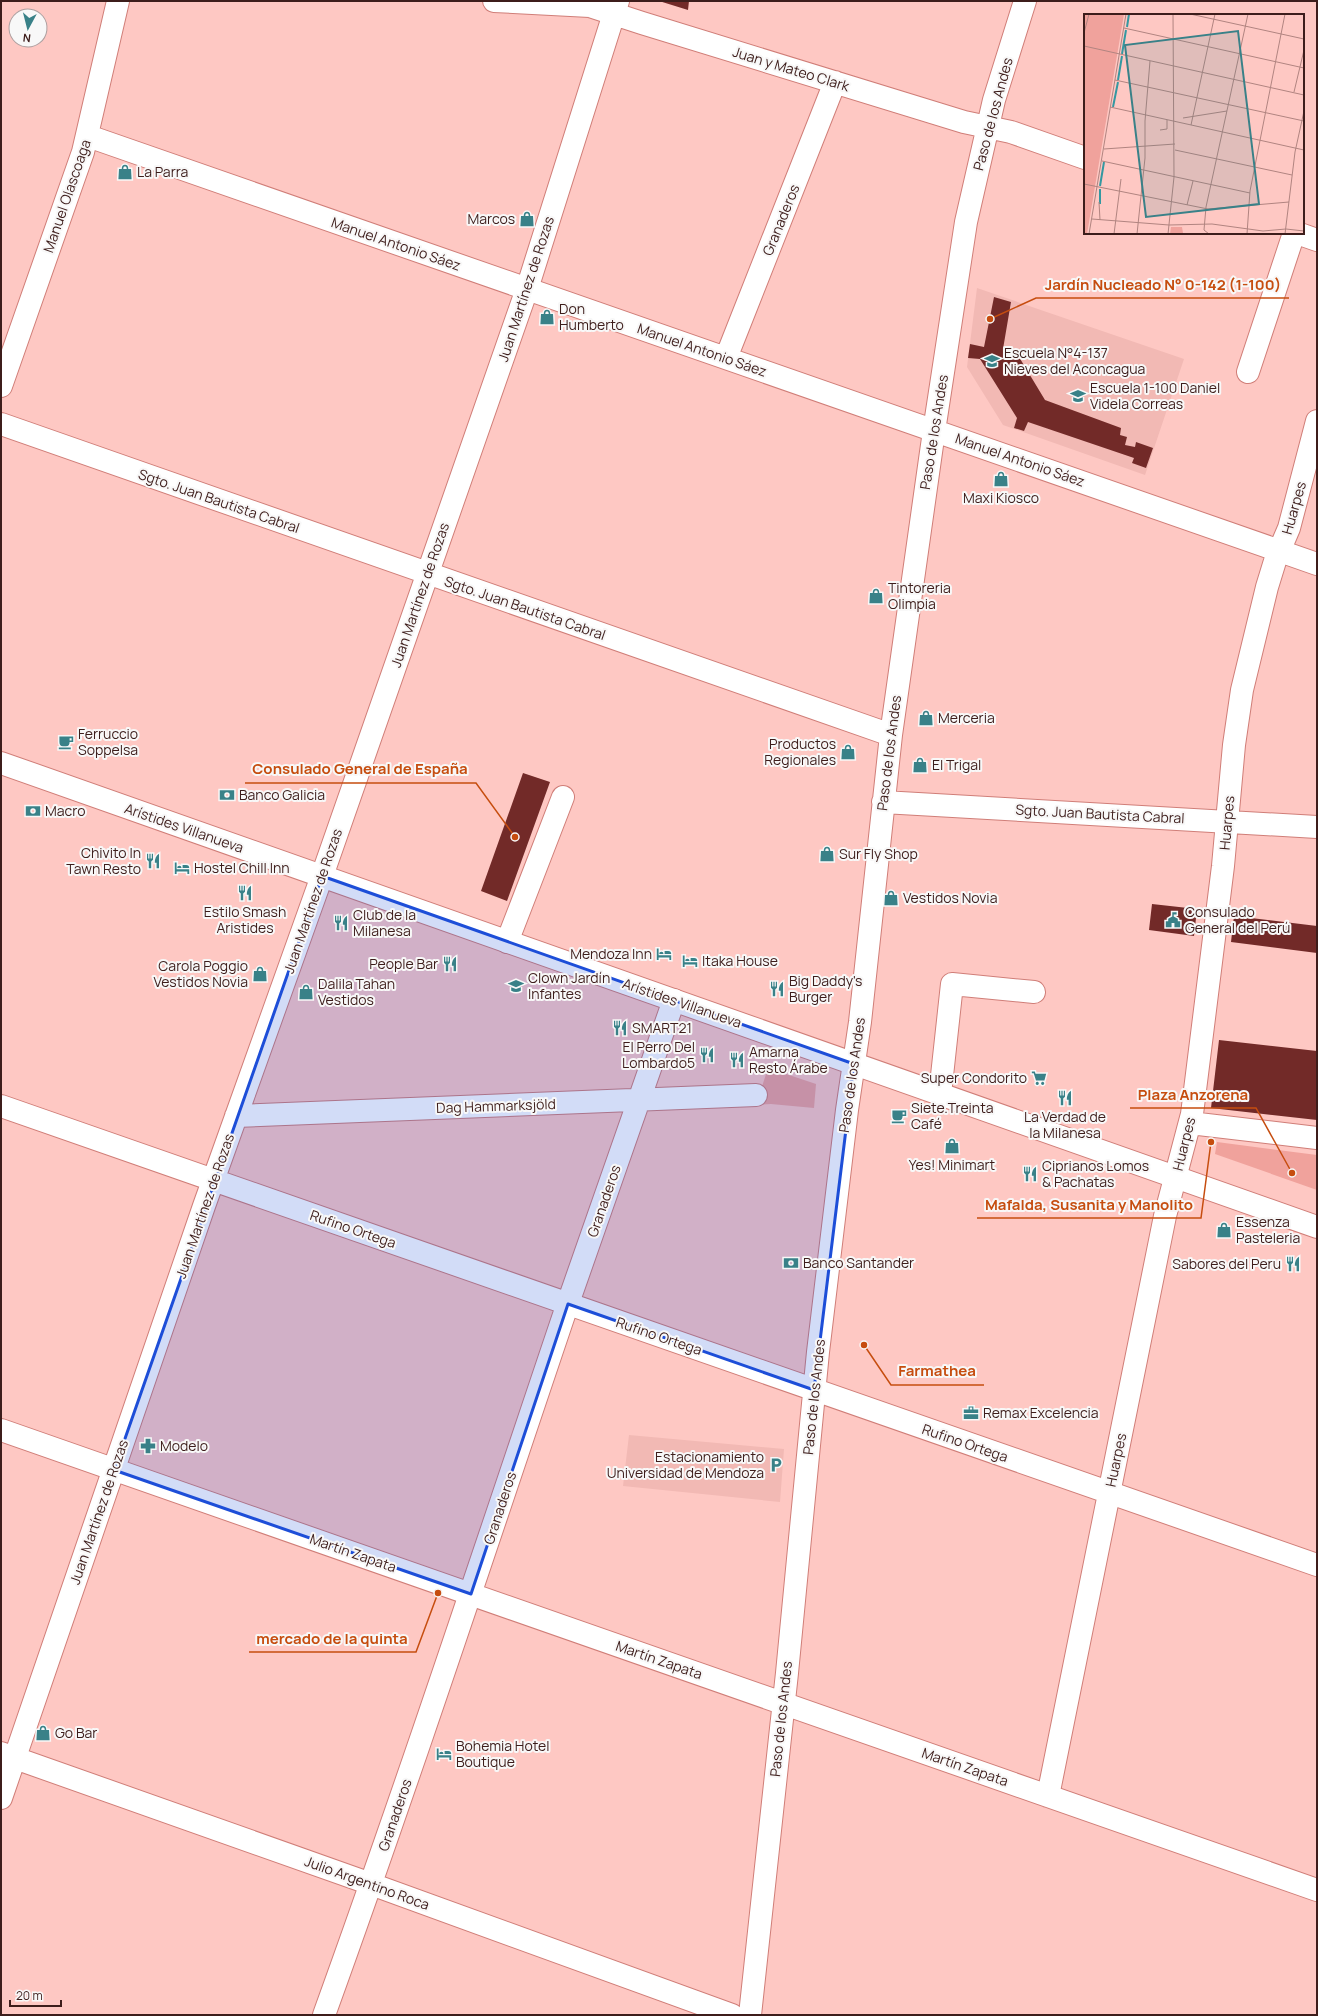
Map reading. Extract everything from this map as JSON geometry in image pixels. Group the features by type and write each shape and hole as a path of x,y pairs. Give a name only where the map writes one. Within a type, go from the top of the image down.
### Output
{"street":[{"name":"Manuel Olascoaga","path":"1,386 79,166 88,136 118,1"},
{"name":"Juan y Mateo Clark","path":"494,1 616,7 642,23 964,122 1011,132 1084,158"},
{"name":"Paso de los Andes","path":"750,2015 784,1704 814,1390 860,1022 891,735 934,431 966,222 987,127 1025,1"},
{"name":"Juan Martínez de Rozas","path":"1,1798 8,1756 114,1470 236,1116 322,876 427,574 526,289 616,7"},
{"name":"Granaderos","path":"726,358 835,82"},
{"name":"Manuel Antonio Sáez","path":"88,136 1317,564"},
{"path":"1248,372 1294,234"},
{"path":"1300,234 1317,240"},
{"name":"Huarpes","path":"1048,1796 1165,1216 1190,1124 1227,821 1234,745 1242,690 1267,587 1289,528 1317,420"},
{"name":"Sgto. Juan Bautista Cabral","path":"1,424 891,735"},
{"name":"Arístides Villanueva","path":"1,763 1317,1227"},
{"path":"507,942 563,796"},
{"name":"Sgto. Juan Bautista Cabral","path":"883,802 1317,826"},
{"path":"940,1094 952,984 1034,992"},
{"name":"Granaderos","path":"324,2015 471,1594 568,1304 674,1000"},
{"name":"Dag Hammarksjöld","path":"236,1116 756,1095"},
{"name":"Rufino Ortega","path":"1,1106 1317,1565"},
{"path":"1190,1124 1317,1138"},
{"name":"Martín Zapata","path":"1,1430 1317,1890"},
{"name":"Julio Argentino Roca","path":"8,1756 371,1884 732,2015"}],"highlighted area":[{"path":"322,876 854,1064 814,1390 568,1304 471,1594 114,1470"}],"shaded area":[{"name":"Escuela 1-100 Daniel Videla Correas","path":"977,288 1184,359 1145,475 1003,425 967,367"},
{"path":"768,1068 816,1084 814,1108 771,1104 756,1105"},
{"path":"1217,1142 1317,1155 1317,1190 1215,1154"},
{"path":"629,1435 784,1449 780,1502 623,1486"}],"building":[{"path":"659,1 689,1 688,10"},
{"path":"994,297 1011,302 1003,349 1007,357 1016,352 1045,400 1121,428 1120,435 1127,437 1125,445 1135,447 1136,442 1153,448 1146,468 1132,463 1134,458 1028,422 1024,431 1014,428 1017,418 980,359 968,358 970,344 984,347"},
{"path":"523,773 550,782 507,901 481,891"},
{"name":"Consulado General del Perú","path":"1152,904 1197,909 1194,936 1149,930"},
{"path":"1234,916 1317,926 1317,953 1231,942"},
{"path":"1219,1040 1317,1051 1317,1120 1211,1108"}],"place":[{"name":"La Parra","path":"125,172"},
{"name":"Marcos","path":"527,219"},
{"name":"Don Humberto","path":"547,317"},
{"name":"Jardín Nucleado N° 0-142 (1-100)","path":"990,319"},
{"name":"Escuela N°4-137 Nieves del Aconcagua","path":"992,361"},
{"name":"Escuela 1-100 Daniel Videla Correas","path":"1078,396"},
{"name":"Maxi Kiosco","path":"1001,479"},
{"name":"Tintoreria Olimpia","path":"876,596"},
{"name":"Merceria","path":"926,718"},
{"name":"Ferruccio Soppelsa","path":"66,742"},
{"name":"Productos Regionales","path":"848,752"},
{"name":"El Trigal","path":"920,765"},
{"name":"Banco Galicia","path":"227,795"},
{"name":"Macro","path":"33,811"},
{"name":"Consulado General de España","path":"515,837"},
{"name":"Sur Fly Shop","path":"827,854"},
{"name":"Chivito In Tawn Resto","path":"153,861"},
{"name":"Hostel Chill Inn","path":"182,868"},
{"name":"Estilo Smash Aristides","path":"245,893"},
{"name":"Vestidos Novia","path":"891,898"},
{"name":"Consulado General del Perú","path":"1173,920"},
{"name":"Club de la Milanesa","path":"341,923"},
{"name":"Mendoza Inn","path":"664,954"},
{"name":"Itaka House","path":"690,961"},
{"name":"People Bar","path":"450,964"},
{"name":"Carola Poggio Vestidos Novia","path":"260,974"},
{"name":"Clown Jardín Infantes","path":"516,986"},
{"name":"Big Daddy's Burger","path":"777,989"},
{"name":"Dalila Tahan Vestidos","path":"306,992"},
{"name":"SMART21","path":"620,1028"},
{"name":"El Perro Del Lombardo5","path":"707,1055"},
{"name":"Amarna Resto Árabe","path":"737,1060"},
{"name":"Super Condorito","path":"1039,1078"},
{"name":"La Verdad de la Milanesa","path":"1065,1098"},
{"name":"Siete.Treinta Café","path":"899,1116"},
{"name":"Mafalda, Susanita y Manolito","path":"1211,1142"},
{"name":"Yes! Minimart","path":"952,1146"},
{"name":"Plaza Anzorena","path":"1292,1173"},
{"name":"Ciprianos Lomos & Pachatas","path":"1030,1174"},
{"name":"Essenza Pasteleria","path":"1224,1230"},
{"name":"Banco Santander","path":"791,1263"},
{"name":"Sabores del Peru","path":"1293,1264"},
{"name":"Farmathea","path":"864,1345"},
{"name":"Remax Excelencia","path":"971,1413"},
{"name":"Modelo","path":"148,1446"},
{"name":"Estacionamiento Universidad de Mendoza","path":"776,1465"},
{"name":"mercado de la quinta","path":"438,1593"},
{"name":"Go Bar","path":"43,1733"},
{"name":"Bohemia Hotel Boutique","path":"444,1754"}]}
